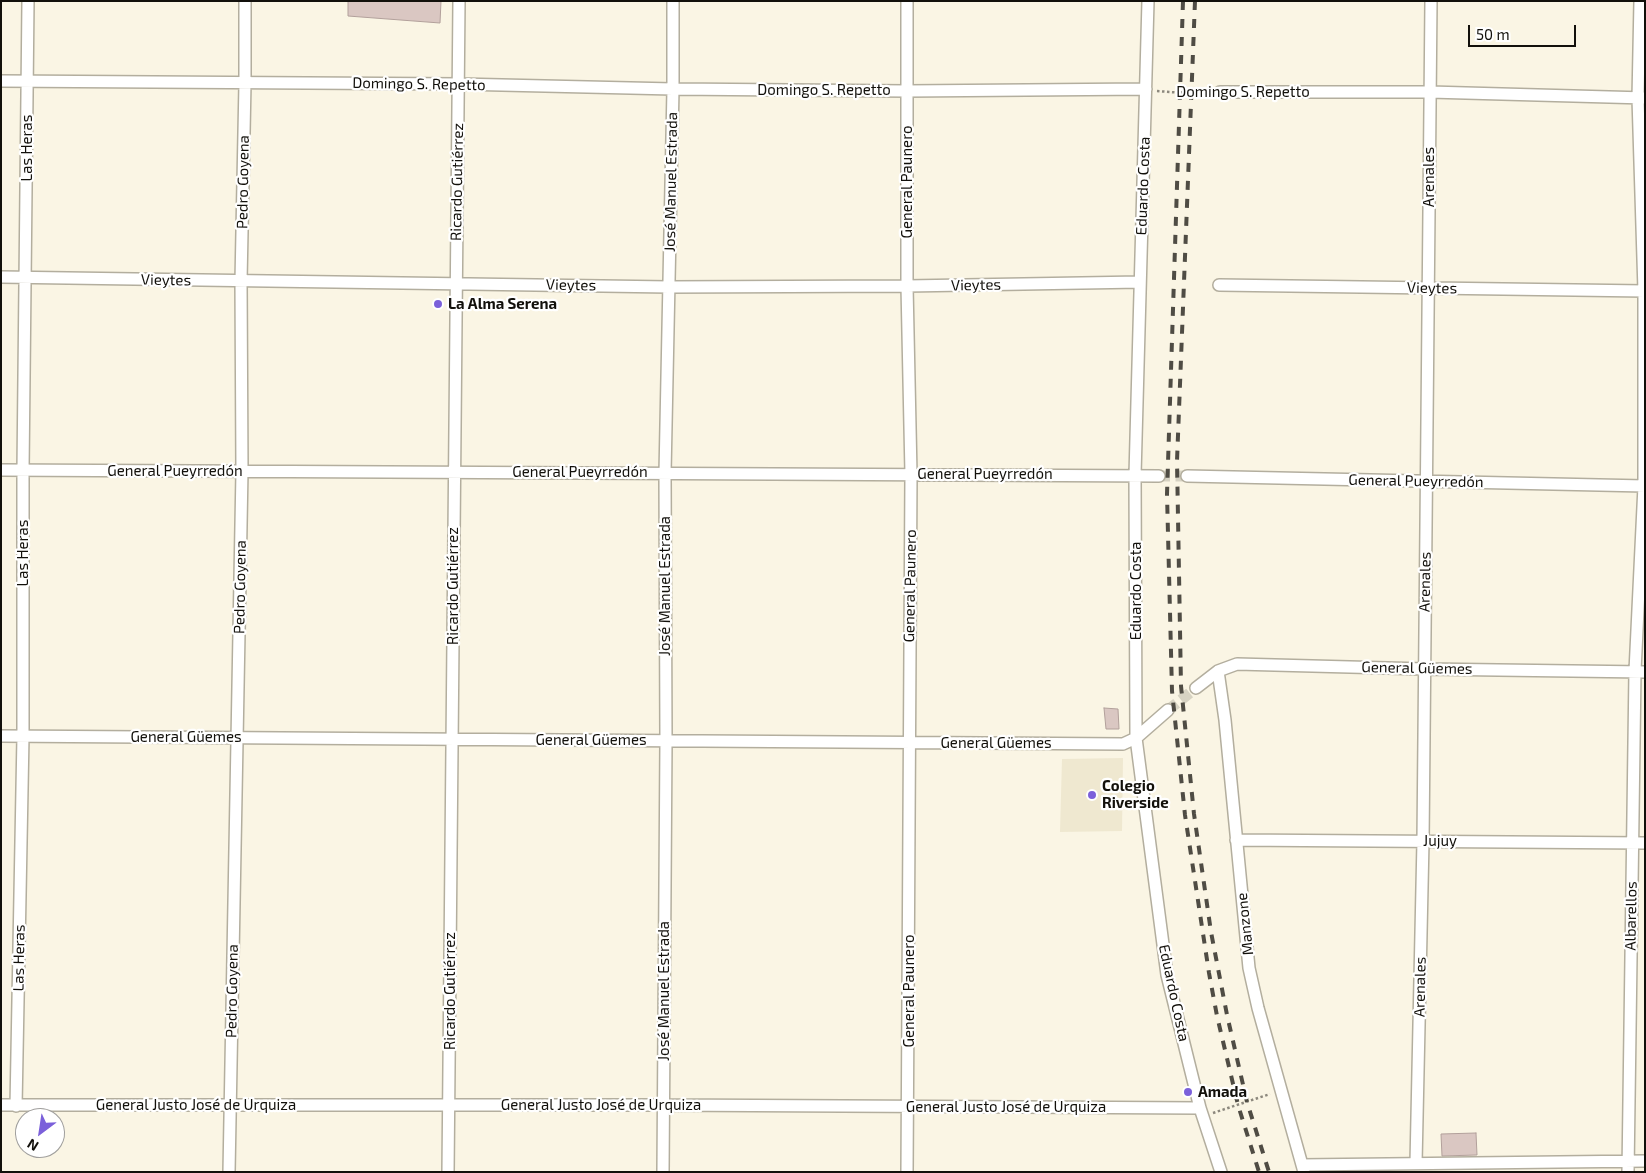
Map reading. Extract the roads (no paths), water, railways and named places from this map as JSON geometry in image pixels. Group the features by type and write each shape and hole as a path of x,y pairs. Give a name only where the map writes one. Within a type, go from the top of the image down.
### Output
{"street":[{"name":"Las Heras","path":"16,1106 23,736 23,470 28,1"},
{"name":"Pedro Goyena","path":"230,1172 242,471 241,280 245,1"},
{"name":"Ricardo Gutiérrez","path":"448,1172 459,1"},
{"name":"José Manuel Estrada","path":"663,1172 666,741 665,473 673,1"},
{"name":"General Paunero","path":"907,1172 909,1107 909,742 912,474 907,286 908,1"},
{"name":"Eduardo Costa","path":"1148,1 1135,475 1136,738 1167,975 1201,1112 1221,1172"},
{"name":"Arenales","path":"1416,1163 1423,841 1432,1"},
{"name":"Albarellos","path":"1628,1167 1632,842 1640,671 1644,486 1644,291 1640,1"},
{"name":"Domingo S. Repetto","path":"1,82 459,84 673,89 907,91 1146,90"},
{"name":"Domingo S. Repetto","path":"1220,92 1430,92 1641,98"},
{"name":"Vieytes","path":"1,277 669,287 907,286 1140,282"},
{"name":"Vieytes","path":"1220,285 1644,291"},
{"name":"General Pueyrredón","path":"1,470 1159,476"},
{"name":"General Pueyrredón","path":"1187,476 1644,486"},
{"name":"General Güemes","path":"1196,688 1218,671 1237,664 1424,669 1640,671"},
{"name":"Manzone","path":"1218,671 1225,720 1249,968 1303,1168"},
{"name":"General Güemes","path":"1,736 1123,744 1136,738 1168,710"},
{"name":"Jujuy","path":"1236,840 1645,843"},
{"name":"General Justo José de Urquiza","path":"1,1105 664,1105 1201,1112"},
{"path":"1303,1168 1416,1163 1628,1167 1645,1161"}],"tunnel":[{"path":"1159,476 1187,476"},
{"path":"1168,710 1196,688"}],"railway":[{"path":"1183,1 1167,494 1172,691 1185,815 1209,973 1238,1105 1259,1172"},
{"path":"1195,1 1177,461 1181,686 1194,814 1211,932 1227,1015 1247,1102 1269,1172"}],"place":[{"name":"La Alma Serena","path":"438,304"},
{"name":"Colegio Riverside","path":"1092,795"},
{"name":"Amada","path":"1188,1092"}]}
